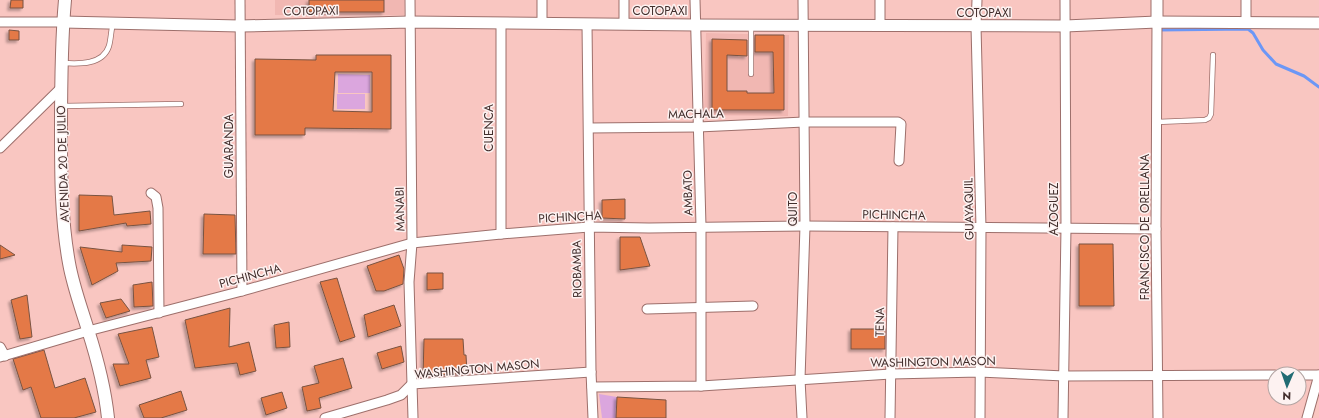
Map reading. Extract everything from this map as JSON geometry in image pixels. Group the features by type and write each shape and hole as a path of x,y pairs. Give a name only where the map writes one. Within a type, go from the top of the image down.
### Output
{"main road":[{"name":"AVENIDA 20 DE JULIO","path":"65,0 61,63 61,184 64,230 76,292 103,387 108,418"}],"street":[{"name":"GUARANDA","path":"240,0 242,291"},
{"name":"MANABI","path":"410,0 412,243 409,282 413,418"},
{"path":"542,0 542,23"},
{"path":"624,0 624,24"},
{"name":"AMBATO","path":"695,0 700,226 701,386"},
{"name":"QUITO","path":"802,418 800,379 806,226 803,0"},
{"path":"880,0 880,25"},
{"name":"GUAYAQUIL","path":"977,0 976,26 982,228 979,372 980,418"},
{"name":"AZOGUEZ","path":"1063,418 1066,228 1065,0"},
{"path":"1157,0 1157,24"},
{"path":"1246,0 1246,22"},
{"name":"COTOPAXI","path":"0,22 240,26 410,22 976,26 1065,26 1246,22 1319,23"},
{"name":"CUENCA","path":"501,23 501,234"},
{"name":"RIOBAMBA","path":"587,24 591,372 593,418"},
{"name":"FRANCISCO DE ORELLANA","path":"1157,24 1156,229 1158,418"},
{"path":"0,148 61,88"},
{"name":"MACHALA","path":"589,128 698,127 804,122 898,122 901,124 899,161"},
{"path":"152,193 156,197 158,208 159,313"},
{"name":"PICHINCHA","path":"2,356 88,331 242,291 412,243 589,227 649,228 700,226 806,226 1156,229"},
{"name":"TENA","path":"890,418 893,227"},
{"path":"647,309 753,306"},
{"path":"0,347 2,356"},
{"name":"WASHINGTON MASON","path":"325,418 401,395 412,384 591,372"},
{"name":"WASHINGTON MASON","path":"592,387 701,386 891,374 979,372 1064,376 1267,375"},
{"path":"1307,375 1319,375 1307,418"}],"lane":[{"path":"61,63 80,64 100,59 109,47 113,23"},
{"path":"751,25 751,74"},
{"path":"1157,122 1205,120 1209,118 1211,114 1212,55"},
{"path":"61,106 181,104"}],"shaded area":[{"path":"275,0 404,0 404,15 275,15"},
{"path":"706,33 789,35 788,116 704,115"},
{"path":"338,74 370,75 370,93 338,93"},
{"path":"337,94 365,94 365,109 337,109"},
{"path":"599,394 617,397 616,418 602,418"}],"building":[{"path":"11,0 23,0 23,8 10,8"},
{"path":"309,0 384,0 384,12 309,12"},
{"path":"9,30 19,31 19,40 9,40"},
{"path":"755,35 784,35 784,110 712,110 712,39 747,40 747,56 727,55 727,91 774,93 773,52 755,52"},
{"path":"316,55 391,55 391,129 305,128 305,135 255,135 255,59 316,60","holes":["335,72 372,72 372,112 333,111"]},
{"path":"79,195 112,196 114,215 150,211 151,224 127,226 126,223 79,231"},
{"path":"625,199 625,219 602,218 602,200"},
{"path":"204,214 235,215 236,254 203,254"},
{"path":"620,237 640,237 650,266 620,270"},
{"path":"1079,244 1113,244 1114,306 1079,306"},
{"path":"0,245 15,255 0,259"},
{"path":"122,245 152,247 151,261 116,263 118,271 92,285 80,247 122,252"},
{"path":"399,255 404,269 403,284 384,291 376,291 367,266"},
{"path":"427,273 443,273 443,289 427,290"},
{"path":"337,278 355,337 340,342 320,282"},
{"path":"152,282 153,306 134,307 133,285"},
{"path":"27,295 32,337 20,339 11,300"},
{"path":"121,299 130,311 106,318 100,303"},
{"path":"394,305 401,326 368,337 364,315"},
{"path":"230,308 229,347 249,342 256,371 240,375 237,363 195,368 185,320"},
{"path":"289,322 290,347 276,348 274,325"},
{"path":"152,327 159,357 146,360 151,378 120,386 113,364 129,364 118,334"},
{"path":"851,329 885,329 885,349 851,349"},
{"path":"424,339 463,339 467,373 423,376"},
{"path":"401,346 404,362 382,369 377,353"},
{"path":"44,350 55,388 85,378 96,412 74,418 41,418 31,387 23,390 13,359"},
{"path":"343,358 352,388 319,398 321,408 307,411 302,387 319,383 314,366"},
{"path":"181,391 187,410 161,418 144,418 139,405"},
{"path":"282,392 287,408 266,415 261,398"},
{"path":"617,397 666,400 666,418 616,418"}],"waterway":[{"path":"1159,30 1248,29 1253,33 1263,50 1276,64 1304,76 1319,87"}]}
